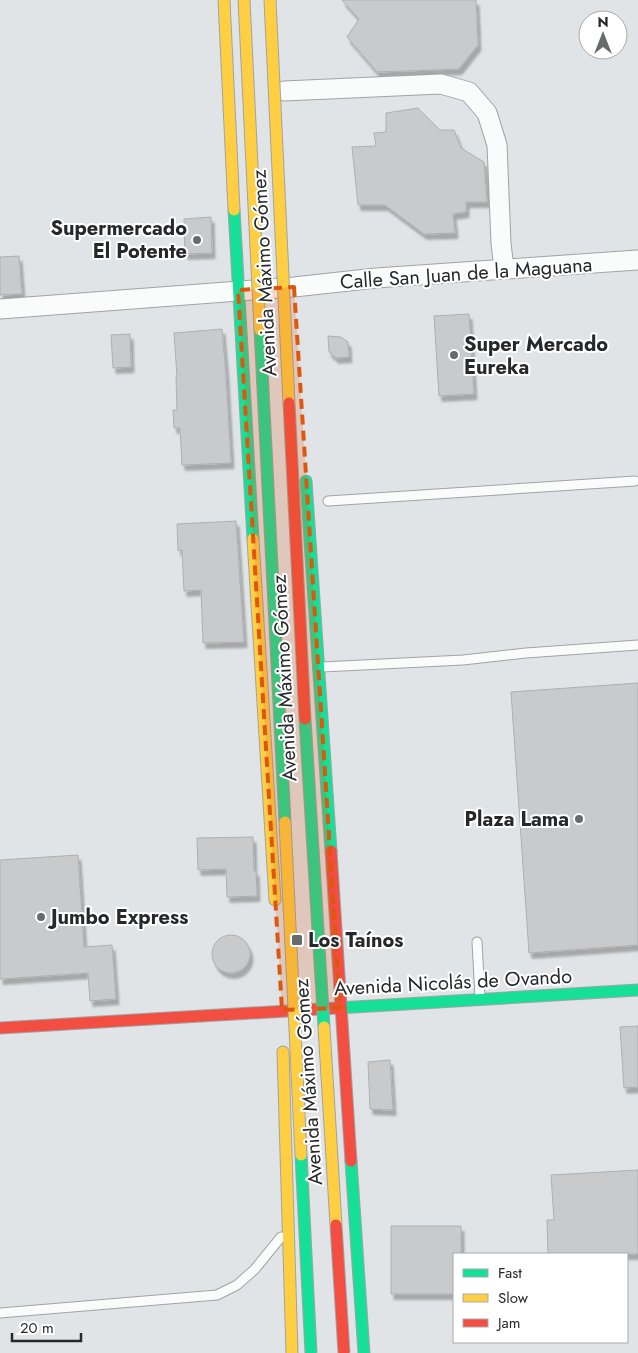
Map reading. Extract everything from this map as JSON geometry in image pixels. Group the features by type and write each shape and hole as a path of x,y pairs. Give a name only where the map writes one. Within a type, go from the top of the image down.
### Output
{"main road":[{"path":"224,0 238,290 276,911"},
{"name":"Avenida Máximo Gómez","path":"244,0 311,1353"},
{"name":"Avenida Máximo Gómez","path":"270,0 301,645 344,1353"},
{"path":"280,0 299,375"},
{"path":"306,472 364,1353"},
{"name":"Avenida Nicolás de Ovando","path":"0,1028 638,990"},
{"path":"283,1040 292,1353"}],"street":[{"path":"284,91 441,84 470,92 487,112 497,145 501,243 504,269"},
{"name":"Calle San Juan de la Maguana","path":"238,290 294,288 376,278 638,260"},
{"path":"0,309 238,290"}],"lane":[{"path":"328,501 635,481"},
{"path":"318,667 463,660 526,652 638,645"},
{"path":"477,942 480,999"},
{"path":"0,1314 217,1295 243,1280 288,1229"}],"highlighted area":[{"path":"294,287 340,1008 282,1010 238,290"}],"building":[{"path":"342,0 476,0 478,45 459,69 377,72 347,37 359,19"},
{"path":"418,108 440,130 454,130 461,148 484,162 487,202 466,202 466,212 453,214 455,233 424,234 385,205 358,205 352,147 376,146 374,133 386,132 386,113"},
{"path":"211,217 212,253 185,254 184,219"},
{"path":"19,256 22,294 0,295 0,257"},
{"name":"Super Mercado Eureka","path":"469,314 474,394 439,396 434,316"},
{"path":"222,329 231,463 182,465 180,428 174,428 173,410 177,410 177,377 174,333"},
{"path":"130,334 131,367 113,368 111,335"},
{"path":"328,336 341,337 348,342 349,357 336,358 329,352"},
{"path":"236,521 244,642 203,643 201,590 184,591 182,550 178,551 177,524"},
{"name":"Plaza Lama","path":"638,683 638,945 529,953 511,692"},
{"path":"253,837 257,896 227,897 226,869 198,870 197,838"},
{"name":"Jumbo Express","path":"78,855 84,947 112,945 116,999 90,1001 88,973 0,979 0,860"},
{"path":"231,935 245,940 250,954 245,968 231,973 217,968 212,954 217,940"},
{"path":"638,1026 638,1087 624,1088 620,1027"},
{"path":"390,1060 393,1110 370,1109 368,1062"},
{"path":"638,1170 638,1254 548,1253 547,1220 554,1220 551,1175"},
{"path":"391,1226 461,1226 461,1253 453,1253 453,1294 391,1294"}],"traffic: fast":[{"path":"234,210 253,539"},
{"path":"260,330 285,822"},
{"path":"306,481 331,851"},
{"path":"305,719 324,1027"},
{"path":"338,1008 638,990"},
{"path":"301,1155 311,1353"},
{"path":"351,1161 364,1353"}],"traffic: slow":[{"path":"224,0 234,210"},
{"path":"244,0 260,330"},
{"path":"270,0 289,403"},
{"path":"253,539 275,900"},
{"path":"285,822 301,1155"},
{"path":"324,1027 336,1225"},
{"path":"283,1052 292,1353"}],"traffic: jam":[{"path":"289,403 305,719"},
{"path":"331,851 351,1161"},
{"path":"0,1028 338,1008"},
{"path":"336,1225 344,1353"}],"place":[{"name":"Supermercado El Potente","path":"197,240"},
{"name":"Super Mercado Eureka","path":"454,355"},
{"name":"Plaza Lama","path":"579,819"},
{"name":"Jumbo Express","path":"41,917"},
{"name":"Los Taínos","path":"297,940"}]}
